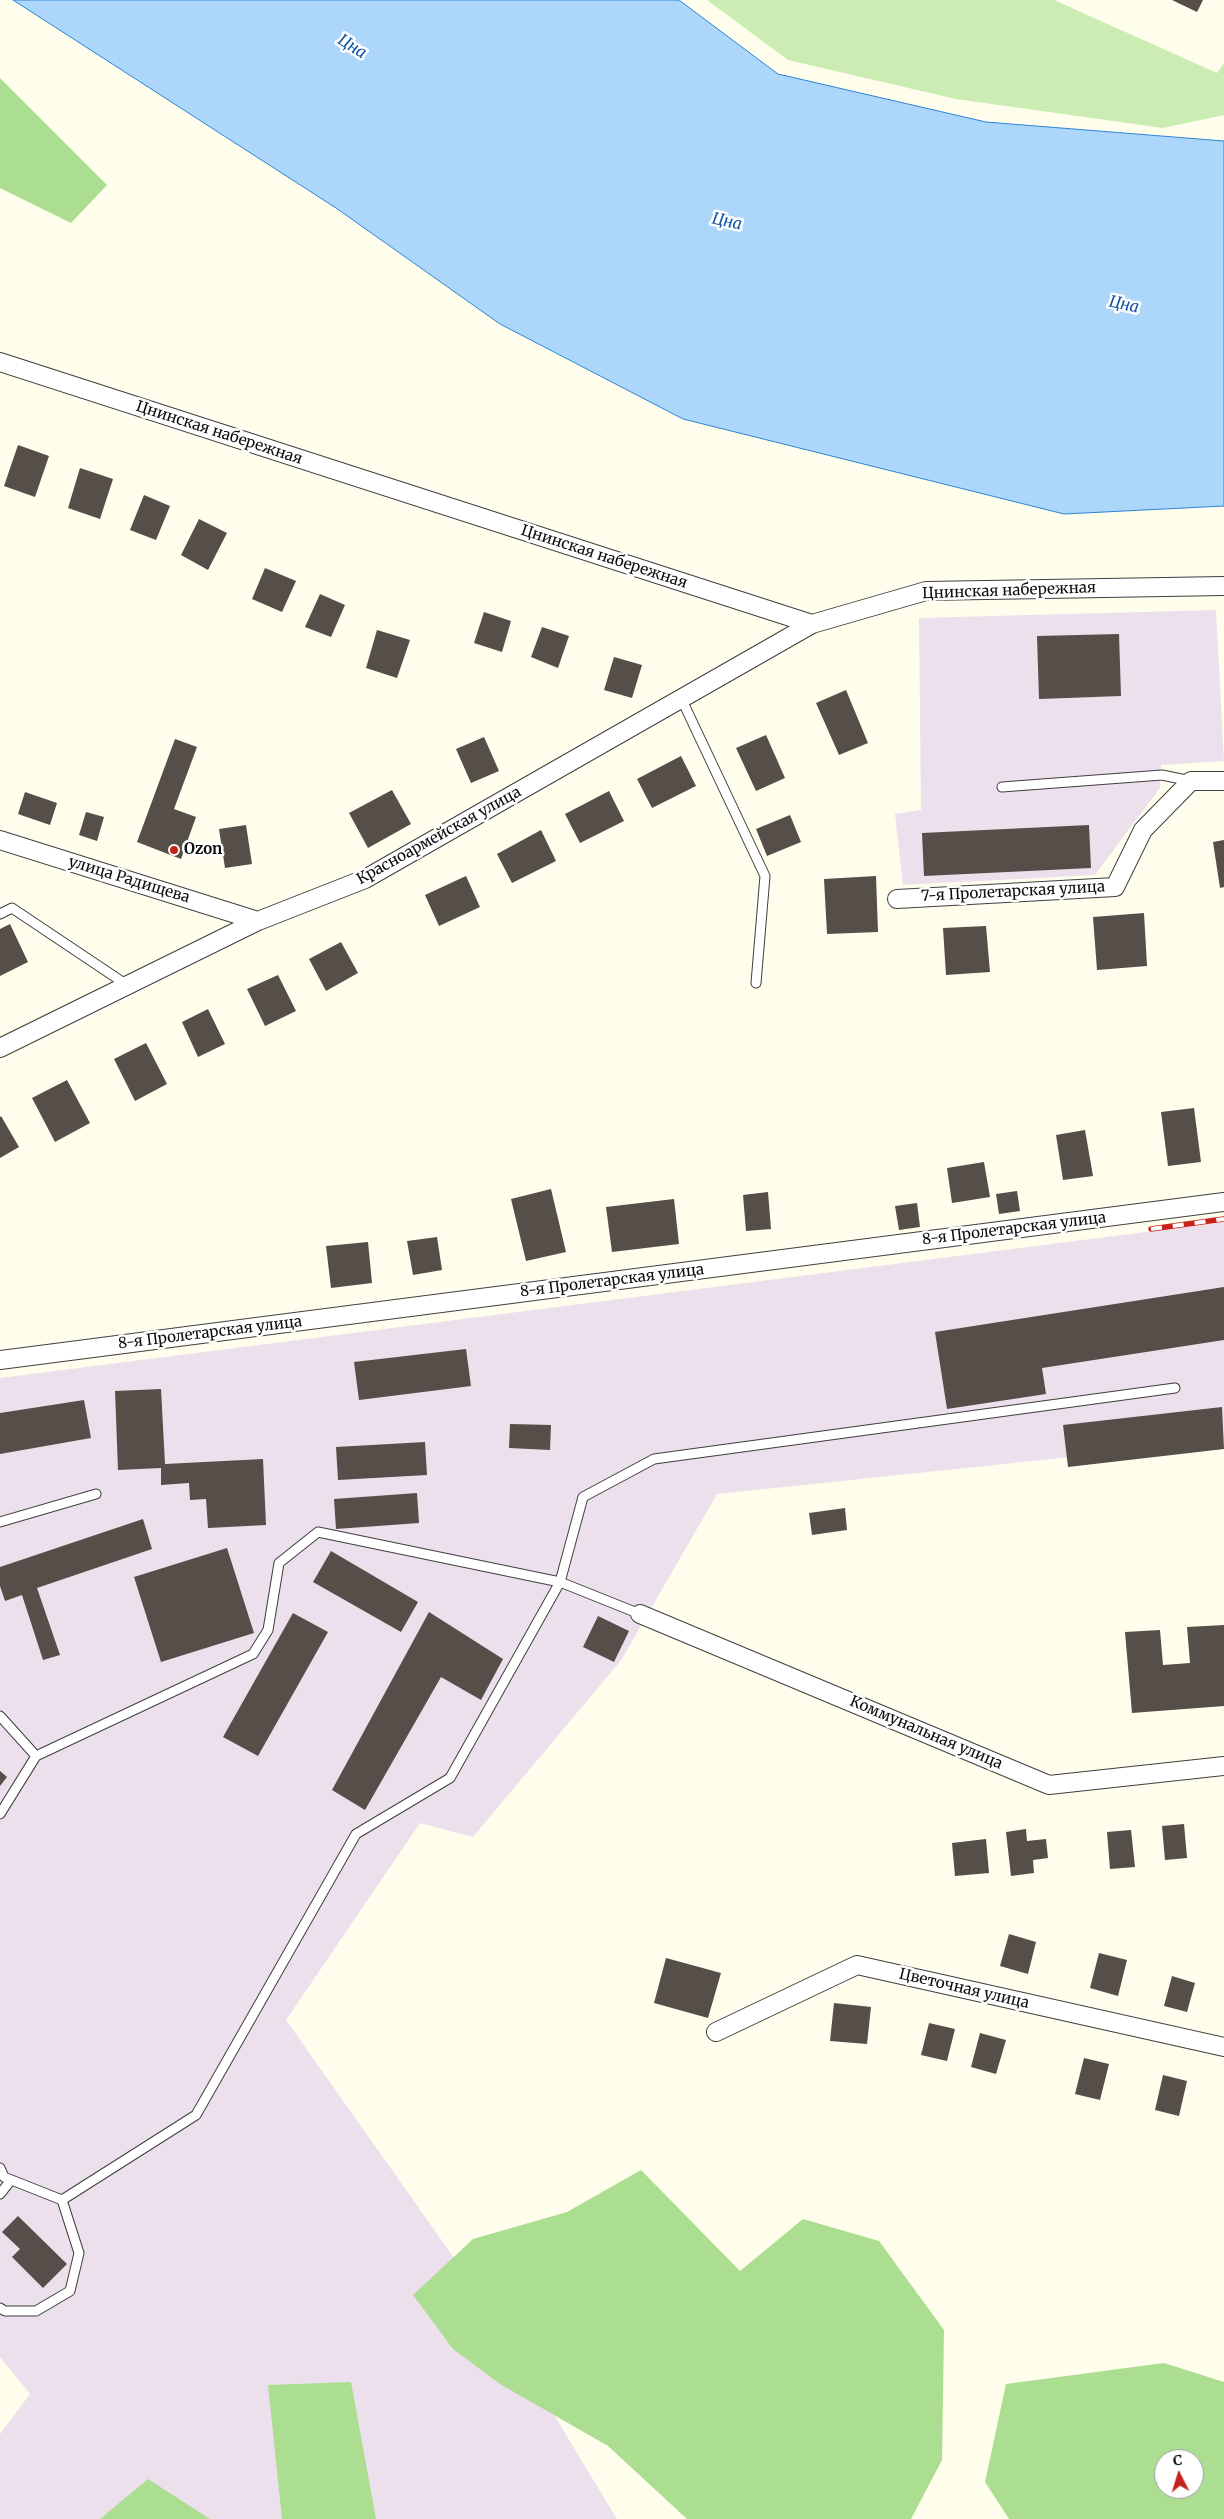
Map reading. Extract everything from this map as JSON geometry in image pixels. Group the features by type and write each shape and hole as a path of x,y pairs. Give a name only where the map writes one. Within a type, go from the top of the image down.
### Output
{"street":[{"name":"Цнинская набережная","path":"0,362 812,624 926,591 1224,586"},
{"name":"Красноармейская улица","path":"0,1048 258,921 365,879 812,624"},
{"path":"1191,781 1224,781"},
{"name":"7-я Пролетарская улица","path":"898,899 1115,887 1143,830 1191,781"},
{"name":"улица Радищева","path":"0,840 258,921"},
{"name":"8-я Пролетарская улица","path":"0,1360 1224,1202"},
{"name":"Коммунальная улица","path":"640,1614 1049,1785 1224,1766"},
{"name":"Цветочная улица","path":"716,2032 857,1965 1224,2047"}],"lane":[{"path":"681,698 765,876 756,983"},
{"path":"1002,787 1162,775 1191,781"},
{"path":"0,914 12,908 127,985"},
{"path":"62,2200 196,2115 356,1834 450,1778 560,1582 583,1497 654,1459 1175,1388"},
{"path":"0,1522 96,1494"},
{"path":"0,1814 36,1756 253,1654 268,1630 279,1563 318,1532 560,1582 640,1614"},
{"path":"0,1716 36,1756"},
{"path":"0,2168 4,2177 62,2200"},
{"path":"0,2194 11,2180"},
{"path":"0,2308 5,2311 36,2311 70,2291 79,2254 62,2200"}],"shaded area":[{"path":"1216,610 1224,761 1161,765 1160,788 1095,875 903,885 895,814 921,810 919,618"},
{"path":"1224,1222 1224,1441 717,1494 622,1659 473,1837 420,1823 286,2020 488,2306 617,2519 0,2519 0,2434 30,2394 0,2357 0,1378"}],"green space":[{"path":"707,0 1054,0 1217,73 1224,63 1224,115 1163,128 956,99 788,60"},
{"path":"0,78 107,185 71,223 0,188"},
{"path":"641,2170 740,2271 803,2219 879,2241 944,2330 942,2460 911,2519 687,2519 608,2446 500,2384 453,2349 413,2295 473,2239 567,2212"},
{"path":"1164,2363 1224,2382 1224,2519 1009,2519 985,2482 1006,2384"},
{"path":"351,2382 376,2519 282,2519 268,2385"},
{"path":"148,2479 210,2519 100,2519"}],"water":[{"name":"Цна","path":"13,0 679,0 778,74 986,122 1224,141 1224,506 1064,514 683,419 500,324 336,208"}],"building":[{"path":"1172,0 1203,0 1197,12"},
{"path":"18,445 49,456 35,497 4,486"},
{"path":"80,468 113,479 100,519 68,508"},
{"path":"144,495 170,506 156,540 130,530"},
{"path":"199,519 227,533 208,570 181,555"},
{"path":"265,568 296,581 282,612 252,599"},
{"path":"320,594 345,605 331,637 305,627"},
{"path":"484,612 511,621 502,652 474,643"},
{"path":"542,627 569,636 558,668 531,657"},
{"path":"377,630 410,640 397,678 366,668"},
{"path":"1119,634 1121,696 1039,699 1037,636"},
{"path":"614,657 642,665 632,698 604,690"},
{"path":"846,690 868,743 839,755 816,703"},
{"path":"766,735 785,778 756,791 736,748"},
{"path":"484,737 499,771 471,783 456,749"},
{"path":"175,739 197,747 174,809 196,817 181,859 137,842"},
{"path":"681,756 696,786 652,808 637,779"},
{"path":"392,790 411,824 368,848 349,813"},
{"path":"609,791 624,821 580,843 565,814"},
{"path":"25,792 57,803 50,825 18,814"},
{"path":"86,812 104,817 97,841 79,835"},
{"path":"790,815 801,842 767,856 756,829"},
{"path":"246,825 252,864 225,868 219,829"},
{"path":"1089,825 1091,868 924,876 922,833"},
{"path":"541,830 556,861 512,883 497,854"},
{"path":"1224,840 1224,887 1220,888 1213,842"},
{"path":"466,876 480,907 439,926 425,895"},
{"path":"876,876 878,932 827,934 824,879"},
{"path":"1144,913 1147,966 1097,970 1093,917"},
{"path":"10,924 28,962 0,976 0,929"},
{"path":"986,926 990,972 946,975 943,928"},
{"path":"341,942 358,973 326,991 309,959"},
{"path":"278,975 296,1011 265,1026 247,989"},
{"path":"208,1009 225,1044 198,1057 182,1022"},
{"path":"146,1043 167,1084 135,1101 114,1059"},
{"path":"67,1080 90,1123 55,1142 32,1098"},
{"path":"1194,1108 1201,1162 1168,1166 1161,1112"},
{"path":"0,1117 19,1147 0,1158"},
{"path":"1085,1130 1093,1176 1063,1180 1056,1135"},
{"path":"984,1162 990,1197 952,1203 947,1168"},
{"path":"551,1189 566,1252 526,1261 511,1199"},
{"path":"1017,1191 1020,1211 999,1214 996,1194"},
{"path":"768,1192 771,1229 746,1231 743,1195"},
{"path":"674,1199 679,1244 612,1252 606,1207"},
{"path":"917,1203 920,1227 899,1230 895,1206"},
{"path":"437,1237 442,1270 413,1275 407,1241"},
{"path":"368,1242 372,1283 331,1288 326,1246"},
{"path":"1224,1287 1224,1340 1042,1368 1046,1394 947,1409 935,1332"},
{"path":"466,1349 471,1386 359,1400 354,1362"},
{"path":"161,1389 165,1464 263,1459 266,1525 208,1528 206,1499 190,1500 189,1483 161,1485 161,1468 118,1470 115,1391"},
{"path":"84,1400 91,1438 0,1454 0,1413"},
{"path":"1222,1407 1224,1449 1068,1467 1063,1425"},
{"path":"510,1424 551,1425 550,1450 509,1448"},
{"path":"425,1442 427,1475 338,1480 336,1447"},
{"path":"417,1493 419,1523 336,1529 334,1499"},
{"path":"845,1508 847,1530 812,1535 809,1513"},
{"path":"143,1519 152,1549 37,1588 60,1655 43,1660 22,1595 5,1601 0,1586 0,1567"},
{"path":"227,1548 254,1633 161,1662 134,1577"},
{"path":"331,1551 418,1602 401,1632 313,1582"},
{"path":"429,1612 503,1659 481,1700 441,1677 365,1810 332,1790"},
{"path":"293,1613 328,1632 258,1756 223,1737"},
{"path":"598,1616 629,1631 614,1662 583,1647"},
{"path":"1224,1625 1224,1706 1132,1713 1125,1632 1160,1630 1163,1665 1190,1663 1187,1627"},
{"path":"0,1771 7,1777 0,1786"},
{"path":"1184,1824 1187,1858 1165,1860 1162,1826"},
{"path":"1026,1829 1027,1841 1046,1839 1048,1858 1033,1860 1034,1873 1011,1876 1006,1832"},
{"path":"1131,1830 1135,1867 1110,1869 1107,1832"},
{"path":"986,1839 989,1873 955,1876 952,1843"},
{"path":"1009,1934 1036,1942 1028,1974 1000,1966"},
{"path":"1099,1953 1127,1960 1118,1996 1090,1988"},
{"path":"666,1958 721,1973 708,2018 654,2003"},
{"path":"1172,1976 1195,1983 1187,2012 1164,2006"},
{"path":"834,2003 871,2007 867,2044 830,2041"},
{"path":"929,2023 955,2029 947,2061 921,2055"},
{"path":"980,2033 1006,2040 996,2074 971,2067"},
{"path":"1084,2058 1109,2064 1100,2100 1075,2094"},
{"path":"1163,2075 1187,2081 1179,2116 1155,2110"},
{"path":"18,2216 67,2264 43,2288 12,2257 20,2249 2,2232"}],"railway":[{"path":"1151,1229 1224,1219"}],"place":[{"name":"Ozon","path":"174,850"}]}
